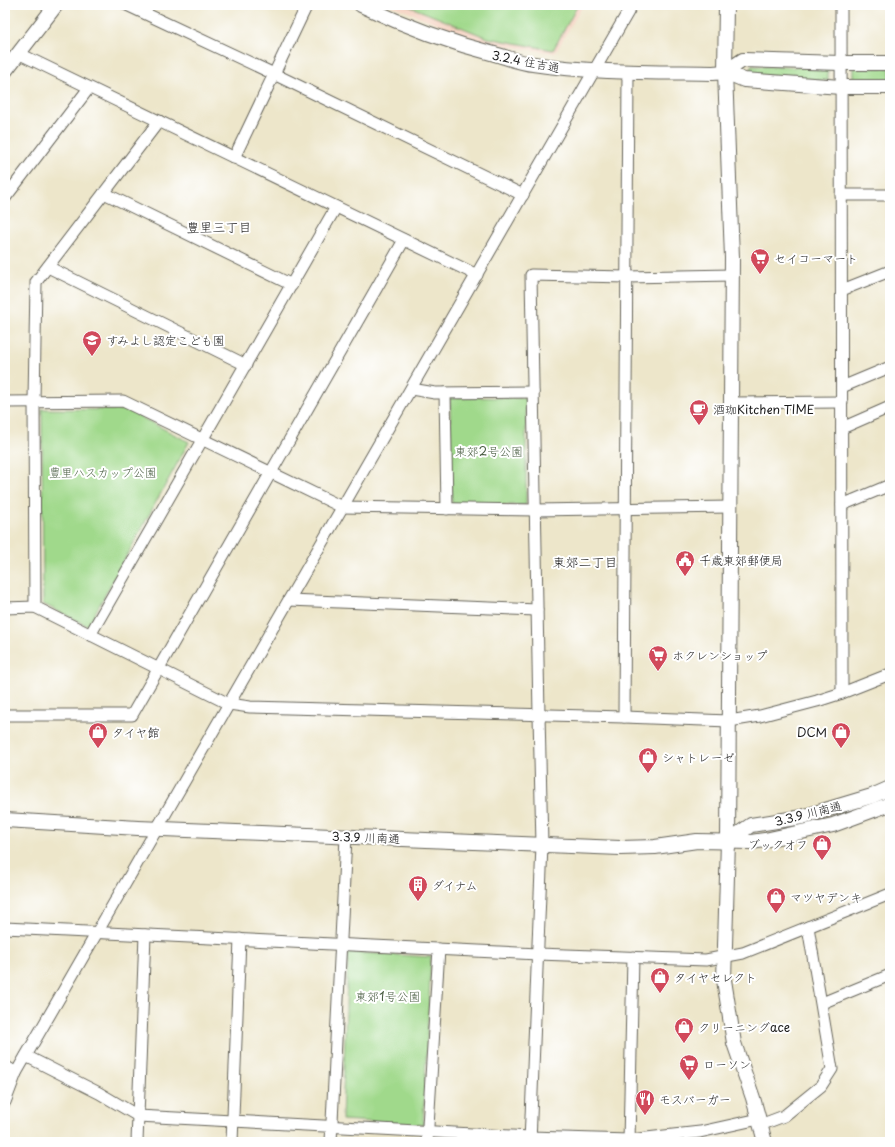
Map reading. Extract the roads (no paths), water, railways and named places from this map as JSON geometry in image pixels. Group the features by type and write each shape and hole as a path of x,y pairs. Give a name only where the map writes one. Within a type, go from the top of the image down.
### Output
{"street":[{"path":"5,71 56,5"},
{"path":"127,5 274,74 523,196"},
{"path":"234,158 307,5"},
{"name":"3.2.4 住吉通","path":"361,5 430,34 474,49 531,64 572,70 628,72 725,72 744,80 841,87 890,86"},
{"path":"5,1102 16,1073 632,5"},
{"path":"726,5 725,72 732,275 728,841 724,980 734,1043 753,1098 765,1142"},
{"path":"841,5 842,693"},
{"path":"18,54 477,275"},
{"path":"725,72 743,60 890,63"},
{"path":"624,717 628,72"},
{"path":"5,198 89,88"},
{"path":"35,607 34,401 36,282 159,121"},
{"path":"104,194 292,285"},
{"path":"841,195 890,195"},
{"path":"90,635 336,207"},
{"path":"5,715 132,714 272,473 404,240"},
{"path":"48,267 246,365"},
{"path":"842,290 890,271"},
{"path":"530,1139 542,845 531,275 627,277 732,275"},
{"path":"842,387 890,367"},
{"path":"411,389 436,393 533,392"},
{"path":"445,393 447,509"},
{"path":"5,402 123,401 342,507 535,510 730,507"},
{"path":"731,403 842,402"},
{"path":"842,428 890,406"},
{"path":"842,505 890,485"},
{"path":"289,600 537,610"},
{"path":"5,608 35,607 229,704 250,707 729,721 760,716 842,693 890,674"},
{"name":"3.3.9 川南通","path":"728,841 751,825 802,817 872,796 890,788"},
{"name":"3.3.9 川南通","path":"5,820 620,848 654,847 697,841 751,842 764,840 839,823 890,804"},
{"path":"331,1142 346,836"},
{"path":"5,928 538,954 706,960 743,953 890,894"},
{"path":"26,1056 99,1093 138,1116 332,1126 427,1137 629,1141 700,1132 759,1122 784,1116 821,1086 832,1069 808,927"},
{"path":"136,1142 145,935"},
{"path":"232,1142 240,939"},
{"path":"427,1137 439,949"},
{"path":"629,1141 633,957"},
{"path":"822,1003 890,975"},
{"path":"5,1066 16,1073"}],"place":[{"name":"セイコーマート","path":"760,275"},
{"name":"すみよし認定こども園","path":"92,357"},
{"name":"酒珈Kitchen TIME","path":"699,426"},
{"name":"千歳東郊郵便局","path":"685,577"},
{"name":"ホクレンショップ","path":"658,672"},
{"name":"タイヤ館","path":"98,749"},
{"name":"DCM","path":"841,749"},
{"name":"シャトレーゼ","path":"648,774"},
{"name":"ブックオフ","path":"822,861"},
{"name":"ダイナム","path":"418,902"},
{"name":"マツヤデンキ","path":"776,914"},
{"name":"タイヤセレクト","path":"660,994"},
{"name":"クリーニングace","path":"684,1044"},
{"name":"ローソン","path":"689,1081"},
{"name":"モスバーガー","path":"645,1116"}],"district":[{"name":"豊里三丁目","path":"219,226"},
{"name":"東郊二丁目","path":"585,561"}],"park label":[{"name":"東郊2号公園","path":"489,451"},
{"name":"豊里ハスカップ公園","path":"103,472"},
{"name":"東郊1号公園","path":"388,996"}]}
